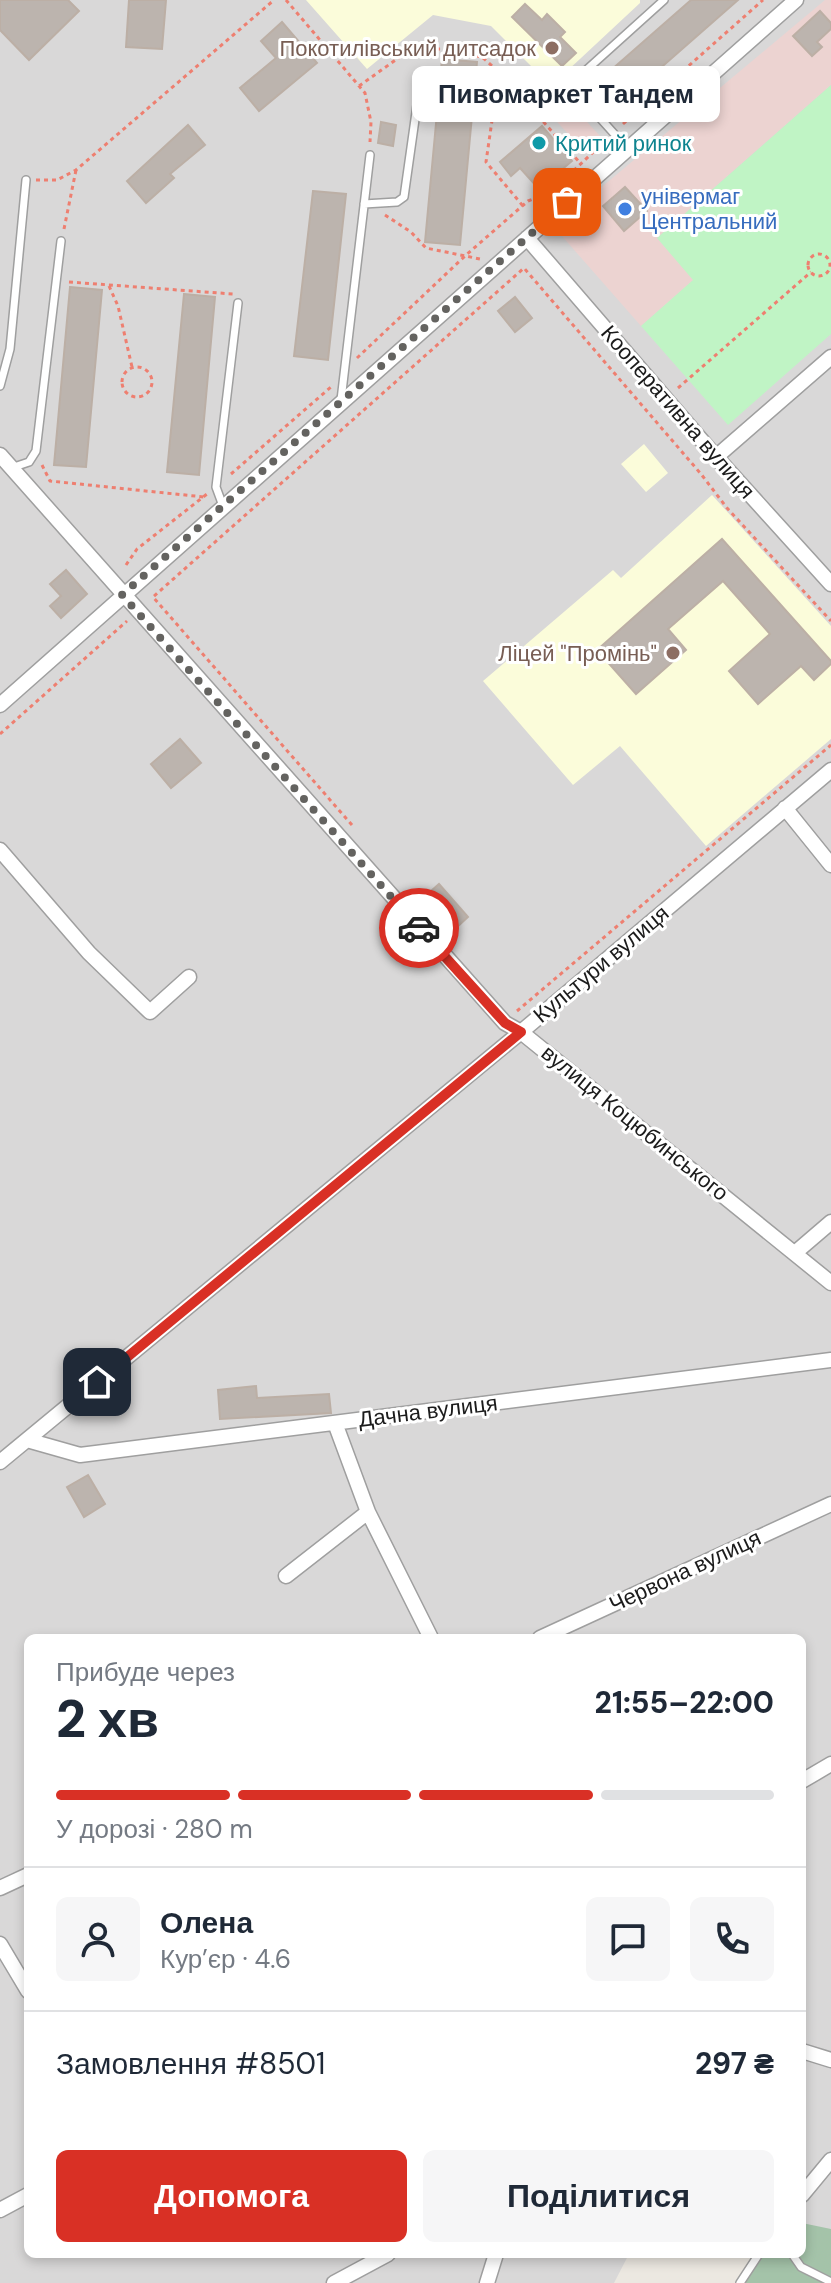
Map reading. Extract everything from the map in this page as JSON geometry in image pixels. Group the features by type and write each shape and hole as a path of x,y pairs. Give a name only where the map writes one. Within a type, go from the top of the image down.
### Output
{"street":[{"path":"0,705 796,0"},
{"name":"Кооперативна вулиця","path":"527,238 716,457 831,584"},
{"path":"716,457 831,357"},
{"name":"вулиця Коцюбинського","path":"0,455 505,1023 521,1032 831,1283"},
{"name":"Культури вулиця","path":"0,1462 521,1032 831,770"},
{"path":"785,808 831,865"},
{"path":"0,850 89,953 150,1012 189,977"},
{"path":"796,1252 831,1222"},
{"name":"Дачна вулиця","path":"27,1440 80,1455 831,1360"},
{"path":"335,1423 368,1512 429,1634"},
{"name":"Червона вулиця","path":"549,1634 831,1504"},
{"path":"286,1576 368,1512"},
{"path":"806,1779 831,1764"},
{"path":"1,1885 24,1876"},
{"path":"0,1944 24,1984"},
{"path":"806,2052 831,2060"},
{"path":"806,2190 831,2160"},
{"path":"0,2210 24,2197"},
{"path":"334,2283 381,2258"},
{"path":"487,2283 495,2258"}],"lane":[{"path":"627,148 581,97 577,89 578,81 664,0"},
{"path":"364,204 397,202 404,197 421,77"},
{"path":"341,402 370,155"},
{"path":"0,386 10,349 26,180"},
{"path":"11,468 29,462 36,451 61,241"},
{"path":"223,506 216,487 238,303"},
{"path":"740,2283 756,2258"},
{"path":"795,2258 801,2267 831,2282"}],"path":[{"path":"26,180 57,180 76,170 274,0"},
{"path":"286,0 359,86 369,106 370,155"},
{"path":"126,565 137,549 216,487 344,376 363,351 466,255 523,206 551,192 763,0"},
{"path":"359,86 404,54 421,49 443,49 482,57 581,164"},
{"path":"499,72 486,162 523,206"},
{"path":"506,80 560,90"},
{"path":"61,241 76,170"},
{"path":"374,204 411,232 426,248 466,255"},
{"path":"826,257 831,253"},
{"path":"816,254 826,257 830,266 826,273 817,276 811,272 808,266 810,259 816,254"},
{"path":"0,734 524,268 727,508 831,621"},
{"path":"666,399 811,272"},
{"path":"56,281 234,294 238,303"},
{"path":"109,286 118,306 132,367"},
{"path":"132,367 149,369 153,383 145,395 133,398 124,391 122,376 132,367"},
{"path":"36,451 50,481 204,497"},
{"path":"153,597 360,835"},
{"path":"515,1013 831,745"}],"shaded area":[{"path":"0,0 831,0 831,2246 806,2242 806,1634 24,1634 24,2258 627,2258 614,2283 0,2283"},
{"name":"Покотилівський дитсадок","path":"306,0 640,0 640,3 551,86 491,26 433,15 367,69"},
{"path":"825,0 831,0 831,85 657,238 694,280 641,326 554,227"},
{"path":"564,97 600,136 584,151 548,112"},
{"path":"644,444 668,473 646,492 621,464"},
{"name":"Ліцей \"Промінь\"","path":"712,495 831,626 831,739 706,846 620,746 573,785 483,681 613,570 621,578"},
{"path":"806,2224 831,2229 831,2283 742,2283 761,2258 806,2258"}],"green space":[{"path":"831,85 831,334 728,425 641,326 693,280 657,238"}],"building":[{"path":"0,0 68,0 79,11 29,60 0,30"},
{"path":"129,0 166,0 162,49 126,47"},
{"path":"691,0 738,0 624,100 626,102 611,116 599,102 621,82 611,70"},
{"path":"525,4 542,20 547,14 565,32 560,37 576,53 562,66 512,17"},
{"path":"820,11 831,23 831,29 817,42 822,47 812,56 793,36"},
{"path":"282,22 317,63 259,111 240,88 276,58 261,41"},
{"path":"442,59 477,62 460,245 425,242"},
{"path":"381,122 396,125 393,146 378,143"},
{"path":"188,125 205,145 170,174 174,178 146,203 127,181"},
{"name":"Критий ринок","path":"542,126 572,161 539,189 520,168 511,176 500,162"},
{"name":"універмаг Центральний","path":"625,187 647,211 624,231 603,206"},
{"path":"313,191 346,194 328,360 294,356"},
{"path":"70,287 102,290 86,467 54,465"},
{"path":"184,294 215,297 199,475 167,472"},
{"path":"515,297 532,318 515,332 498,311"},
{"path":"722,539 831,664 814,680 801,666 758,704 729,671 770,634 723,581 668,629 686,650 636,694 597,650"},
{"path":"66,570 87,594 61,618 50,606 61,596 50,584"},
{"path":"180,739 201,763 171,788 151,764"},
{"path":"439,884 468,917 457,927 436,905 432,908 423,898"},
{"path":"256,1386 257,1398 329,1394 331,1413 220,1419 218,1390"},
{"path":"88,1475 105,1504 84,1517 67,1487"}],"way so far":[{"path":"419,928 122,595 567,202"}],"place":[{"name":"Покотилівський дитсадок","path":"552,48"},
{"name":"Критий ринок","path":"539,143"},
{"name":"Пивомаркет Тандем","path":"567,202"},
{"name":"універмаг Центральний","path":"625,209"},
{"name":"Ліцей \"Промінь\"","path":"673,653"}],"route":[{"path":"97,1382 521,1032 505,1023 487,1005 419,928"}]}
